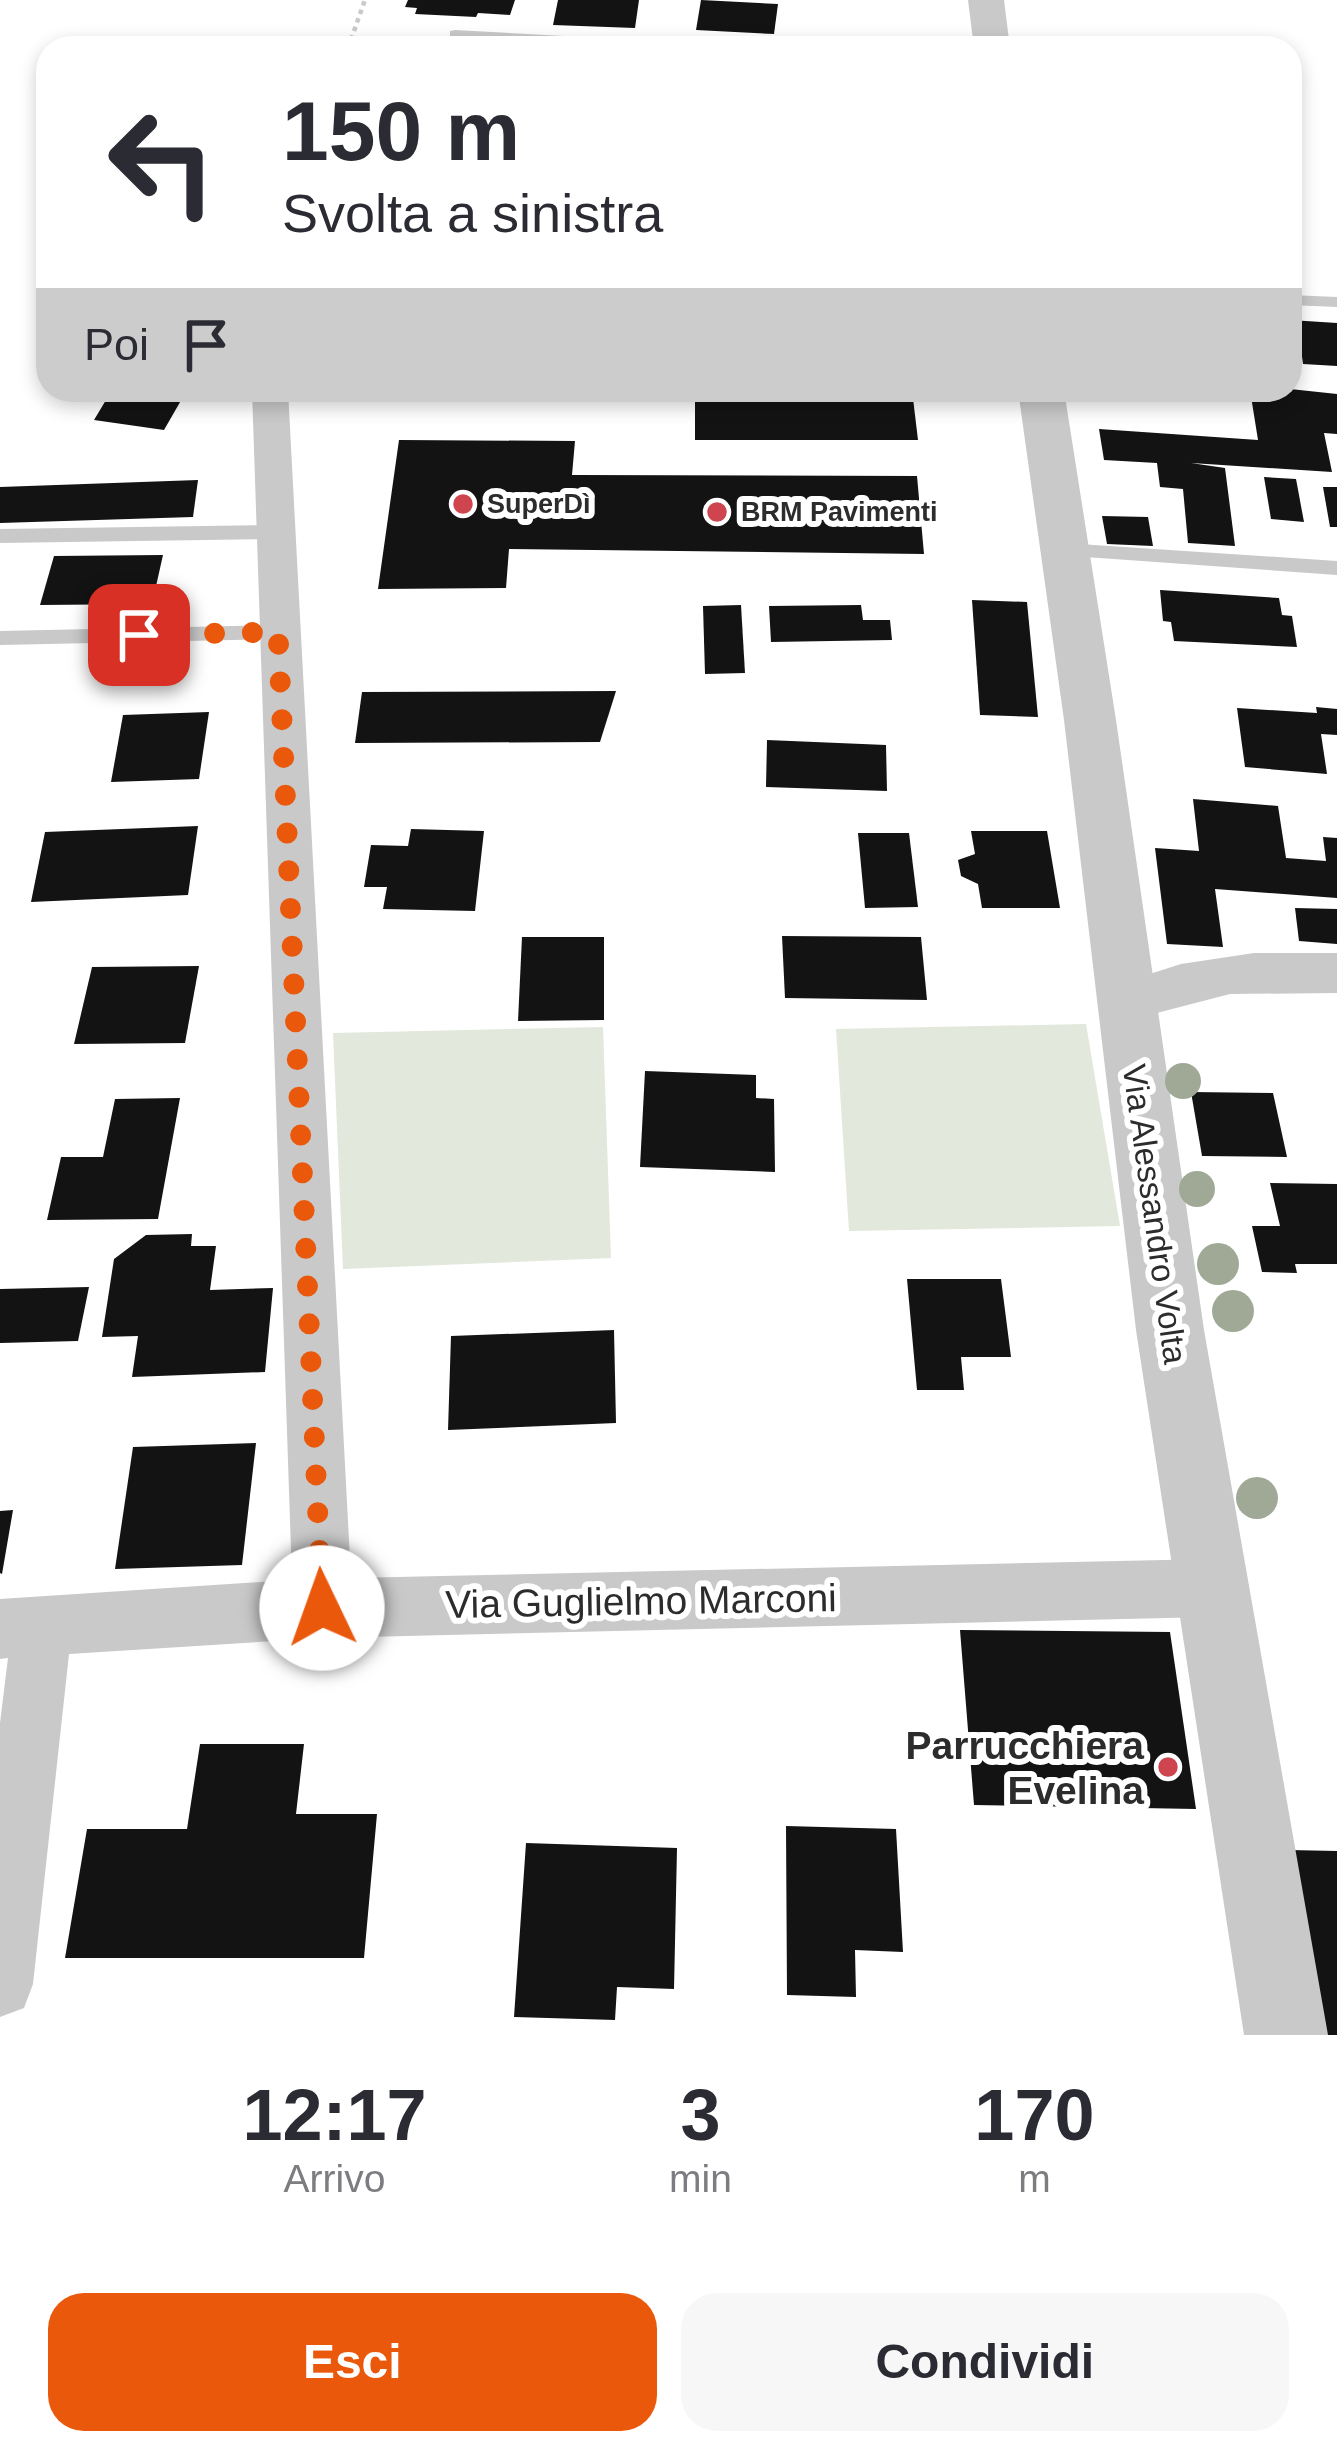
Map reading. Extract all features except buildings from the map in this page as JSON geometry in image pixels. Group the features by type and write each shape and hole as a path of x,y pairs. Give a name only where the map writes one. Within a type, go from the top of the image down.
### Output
{"street":[{"path":"986,0 990,36"},
{"path":"270,402 322,1608"},
{"name":"Via Alessandro Volta","path":"1043,402 1210,1588 1286,2035"},
{"path":"1126,1001 1187,978 1259,970 1337,973"},
{"name":"Via Guglielmo Marconi","path":"21,1628 322,1608 1210,1588"},
{"path":"0,1984 21,1628"}],"lane":[{"path":"455,34 492,36"},
{"path":"1302,301 1337,302"},
{"path":"0,536 274,532"},
{"path":"1064,550 1337,568"},
{"path":"0,638 278,632"}],"path":[{"path":"352,36 365,0"}],"shaded area":[{"path":"1086,1024 1120,1226 849,1231 836,1029"},
{"path":"603,1027 611,1258 343,1269 333,1033"}],"place":[{"name":"SuperDì","path":"463,504"},
{"name":"BRM Pavimenti","path":"717,512"},
{"name":"Parrucchiera Evelina","path":"1168,1767"}],"route":[{"path":"139,635 278,632 322,1608"}]}
